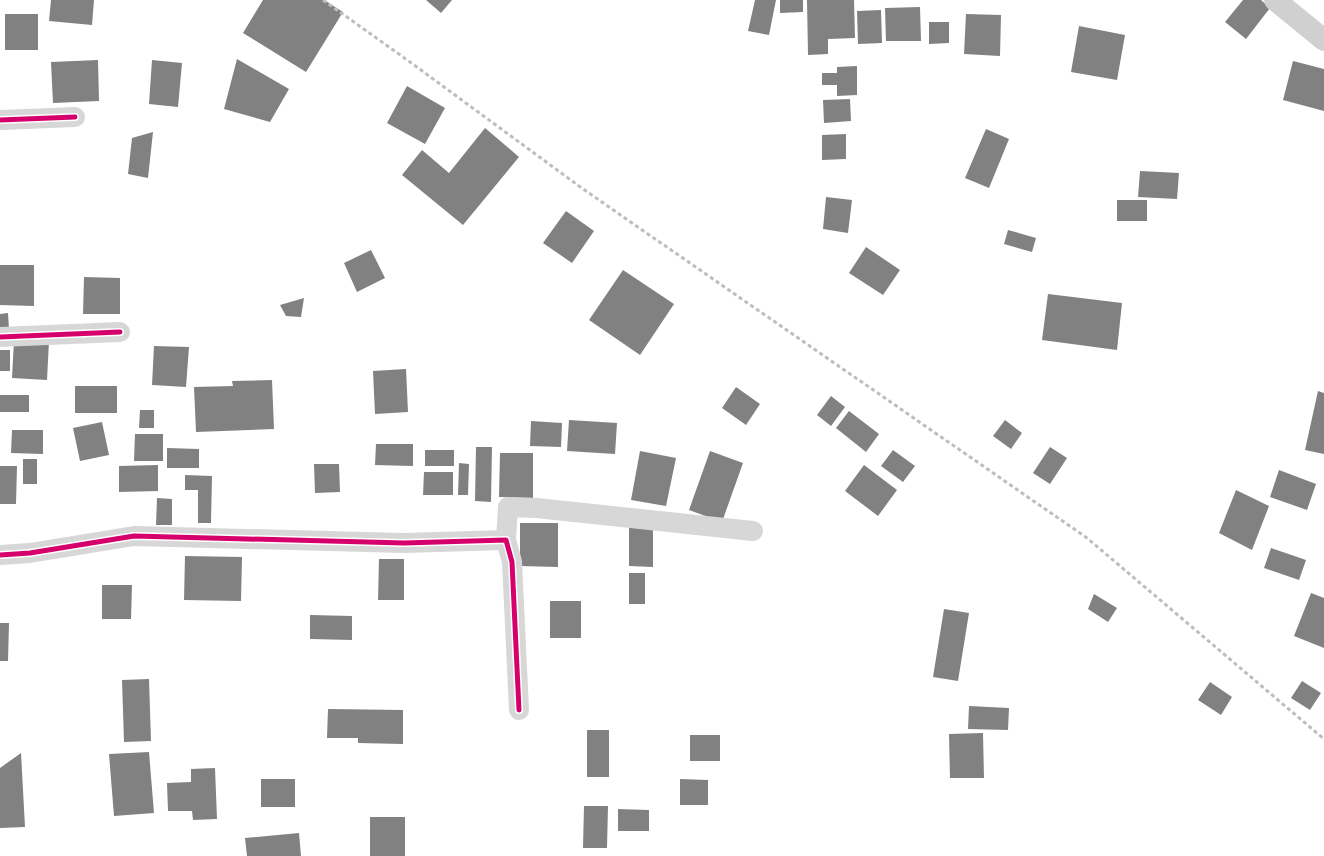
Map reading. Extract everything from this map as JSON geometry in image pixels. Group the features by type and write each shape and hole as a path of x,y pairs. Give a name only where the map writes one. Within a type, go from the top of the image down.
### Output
{"main road":[{"path":"1275,0 1324,40"}],"street":[{"path":"0,120 75,117"},
{"path":"0,337 120,332"},
{"path":"519,710 512,562 506,540 508,507 537,508 753,531"},
{"path":"0,555 30,553 134,536 404,543 506,540"}],"building":[{"path":"51,0 94,0 92,25 49,21"},
{"path":"263,0 324,0 343,12 306,72 243,33"},
{"path":"426,0 452,0 441,13"},
{"path":"755,0 776,0 769,35 748,31"},
{"path":"780,0 803,0 803,12 780,13"},
{"path":"807,0 854,0 855,38 828,39 828,54 808,55"},
{"path":"1243,0 1261,0 1270,8 1246,39 1225,22"},
{"path":"920,7 921,41 886,41 885,8"},
{"path":"881,10 882,43 858,44 857,11"},
{"path":"5,14 38,14 38,50 5,50"},
{"path":"966,14 1001,15 1000,56 964,54"},
{"path":"929,22 949,22 949,43 929,44"},
{"path":"1079,26 1125,35 1117,80 1071,72"},
{"path":"237,59 289,89 270,122 224,109"},
{"path":"98,60 99,101 53,103 51,62"},
{"path":"152,60 182,63 178,107 149,104"},
{"path":"1293,61 1324,69 1324,111 1283,100"},
{"path":"857,66 857,95 837,96 837,85 822,85 822,73 837,73 837,67"},
{"path":"407,86 445,108 425,144 387,123"},
{"path":"850,99 851,121 824,123 823,100"},
{"path":"485,128 519,157 463,225 402,175 422,150 449,173"},
{"path":"986,129 1009,139 989,188 965,178"},
{"path":"153,132 148,178 128,174 132,138"},
{"path":"846,134 846,159 822,160 822,135"},
{"path":"1140,171 1179,173 1177,199 1138,197"},
{"path":"826,197 852,200 848,233 823,229"},
{"path":"1117,200 1147,200 1147,221 1117,221"},
{"path":"566,211 594,231 572,263 543,243"},
{"path":"1008,230 1036,238 1032,252 1004,244"},
{"path":"866,247 900,270 883,295 849,273"},
{"path":"371,250 385,278 357,292 344,263"},
{"path":"0,265 34,265 34,306 0,305"},
{"path":"623,270 674,304 640,355 589,320"},
{"path":"84,277 120,278 120,314 83,314"},
{"path":"1048,294 1122,303 1117,350 1042,340"},
{"path":"304,298 301,317 286,316 280,305"},
{"path":"8,313 9,329 0,329 0,314"},
{"path":"14,340 49,341 47,380 12,378"},
{"path":"154,346 189,347 186,387 152,385"},
{"path":"0,350 10,350 10,371 0,371"},
{"path":"406,369 408,412 375,414 373,371"},
{"path":"272,380 274,429 196,432 194,387 233,386 232,381"},
{"path":"75,386 117,386 117,413 75,413"},
{"path":"736,387 760,404 746,425 722,408"},
{"path":"1318,391 1324,393 1324,454 1305,450"},
{"path":"0,395 29,395 29,412 0,412"},
{"path":"831,396 845,407 831,426 817,415"},
{"path":"140,410 154,410 154,428 139,428"},
{"path":"849,411 879,434 866,452 836,428"},
{"path":"569,420 617,423 615,454 567,451"},
{"path":"1005,420 1022,433 1011,449 993,436"},
{"path":"531,421 562,423 561,447 530,446"},
{"path":"102,422 109,455 80,461 73,428"},
{"path":"12,430 43,430 43,454 11,453"},
{"path":"135,434 163,434 163,461 134,461"},
{"path":"376,444 413,444 413,466 375,465"},
{"path":"476,447 492,447 491,502 475,501"},
{"path":"1050,447 1067,458 1050,484 1033,473"},
{"path":"167,448 199,449 199,468 167,468"},
{"path":"425,450 454,450 454,466 425,466"},
{"path":"893,450 915,466 903,482 881,466"},
{"path":"640,451 676,458 666,506 631,500"},
{"path":"710,451 743,463 722,522 689,510"},
{"path":"500,453 533,453 533,498 499,497"},
{"path":"23,459 37,459 37,484 23,484"},
{"path":"459,463 469,464 468,495 458,495"},
{"path":"314,464 339,464 340,492 315,493"},
{"path":"158,465 158,491 119,492 119,466"},
{"path":"864,465 897,490 878,516 845,491"},
{"path":"0,466 17,466 16,504 0,504"},
{"path":"1279,470 1316,484 1307,510 1270,497"},
{"path":"424,472 453,472 453,495 423,495"},
{"path":"185,475 212,476 211,523 198,523 198,490 185,490"},
{"path":"1236,490 1269,506 1252,550 1219,533"},
{"path":"157,498 172,499 172,525 156,525"},
{"path":"520,523 558,523 558,567 520,566"},
{"path":"629,525 653,525 653,567 629,566"},
{"path":"1271,548 1306,560 1299,580 1264,568"},
{"path":"185,556 242,557 241,601 184,600"},
{"path":"379,559 404,559 404,600 378,600"},
{"path":"629,573 645,573 645,604 629,604"},
{"path":"102,585 132,585 131,619 102,619"},
{"path":"1311,593 1324,598 1324,648 1294,636"},
{"path":"1094,594 1117,608 1108,622 1088,609"},
{"path":"550,601 581,601 581,638 550,638"},
{"path":"944,609 969,613 958,681 933,677"},
{"path":"310,615 352,616 352,640 310,639"},
{"path":"0,623 9,623 8,661 0,661"},
{"path":"149,679 151,741 124,742 122,680"},
{"path":"1302,681 1321,693 1310,710 1291,698"},
{"path":"1210,682 1232,697 1221,715 1198,700"},
{"path":"969,706 1009,708 1008,730 968,729"},
{"path":"328,709 403,710 403,744 358,743 358,738 327,738"},
{"path":"587,730 609,730 609,777 587,777"},
{"path":"983,733 984,778 950,778 949,734"},
{"path":"690,735 720,735 720,761 690,761"},
{"path":"149,752 154,813 114,816 109,754"},
{"path":"21,753 25,827 0,828 0,768"},
{"path":"215,768 217,819 193,820 192,811 168,811 167,783 191,782 191,769"},
{"path":"261,779 295,779 295,807 261,807"},
{"path":"680,779 708,780 708,805 680,805"},
{"path":"584,806 608,806 607,848 583,848"},
{"path":"618,809 649,810 649,831 618,831"},
{"path":"370,817 405,817 405,856 370,856"},
{"path":"299,833 301,856 247,856 245,838"}],"railway":[{"path":"323,0 583,189 1087,538 1324,739"}],"cycle path":[{"path":"0,120 75,117"},
{"path":"0,337 120,332"},
{"path":"0,555 30,553 134,536 404,543 506,540 512,562 519,710"}]}
